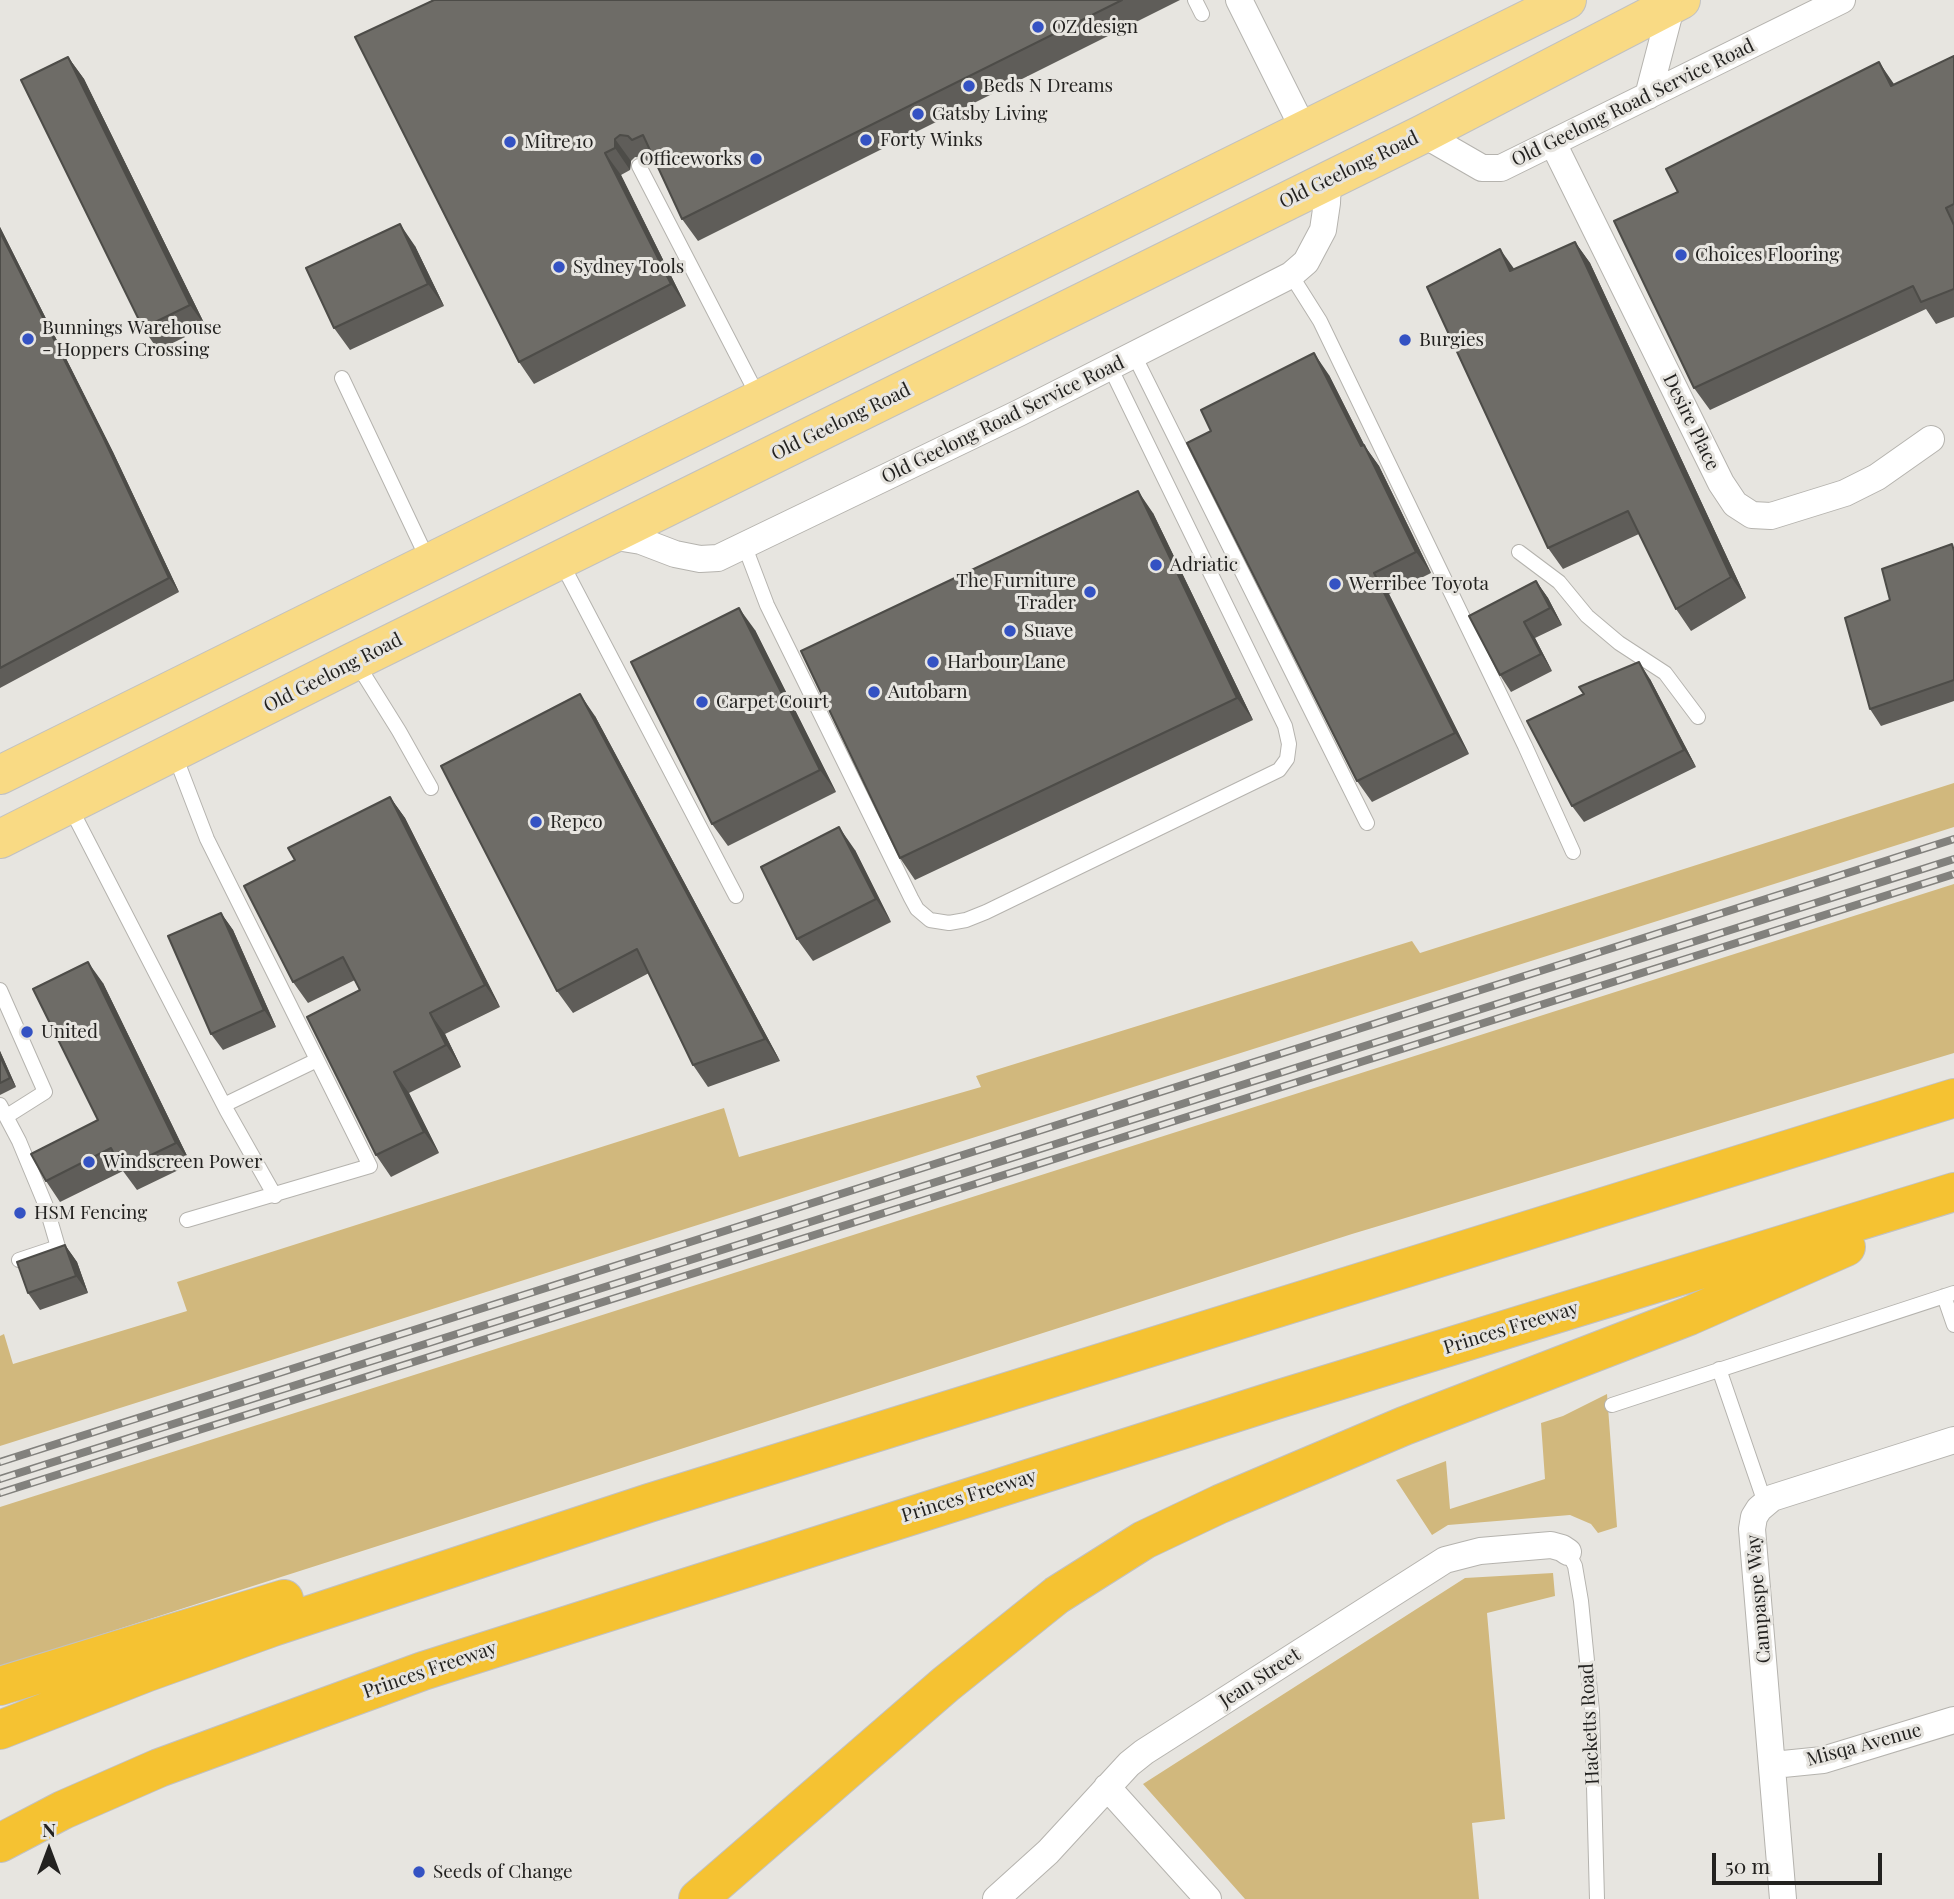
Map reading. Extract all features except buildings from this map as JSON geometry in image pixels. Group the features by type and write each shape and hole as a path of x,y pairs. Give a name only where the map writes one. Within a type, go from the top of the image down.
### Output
{"highway":[{"path":"0,1730 273,1627 649,1503 1954,1098"},
{"name":"Princes Freeway","path":"0,1843 63,1810 159,1768 424,1671 1279,1399 1954,1192"},
{"path":"698,1899 946,1684 1057,1595 1144,1540 1330,1457 1689,1316 1954,1200"},
{"path":"0,1686 233,1613 649,1503"}],"main road":[{"path":"0,775 1567,0"},
{"name":"Old Geelong Road","path":"0,839 1423,134 1676,2"},
{"path":"1304,131 1328,180"},
{"path":"760,400 786,449"},
{"path":"429,563 454,613"},
{"path":"330,612 355,661"}],"street":[{"path":"1239,0 1304,131"},
{"name":"Old Geelong Road Service Road","path":"1423,134 1482,168 1501,168 1842,0"},
{"path":"1648,96 1676,2"},
{"name":"Desire Place","path":"1553,143 1721,483 1735,504 1752,515 1771,516 1846,493 1877,477 1931,439"},
{"name":"Old Geelong Road Service Road","path":"611,536 641,541 675,554 700,559 718,558 1110,367 1291,275 1306,262 1322,229 1328,180"},
{"path":"1765,1503 1784,1493 1954,1440"},
{"name":"Campaspe Way","path":"1765,1503 1754,1517 1752,1529 1783,1899"},
{"name":"Jean Street","path":"996,1899 1048,1853 1107,1787 1144,1752 1445,1560 1480,1550 1550,1545 1568,1552"},
{"name":"Misqa Avenue","path":"1773,1765 1823,1760 1954,1720"},
{"path":"1107,1787 1208,1899"}],"lane":[{"path":"1195,0 1202,14"},
{"path":"639,166 760,400"},
{"path":"1291,275 1320,321 1525,746 1573,852"},
{"path":"1134,355 1367,822"},
{"path":"745,547 766,605 899,874 917,909 930,920 957,921 986,912 1267,776 1279,770 1287,759 1289,744 1285,726 1110,367"},
{"path":"342,378 429,563"},
{"path":"1519,552 1559,582 1587,616 1619,643 1665,673 1698,717"},
{"path":"561,560 736,896"},
{"path":"355,661 431,788"},
{"path":"174,754 207,839 310,1031 317,1060 370,1166 187,1220"},
{"path":"70,806 224,1105 275,1196"},
{"path":"0,990 5,1017 45,1092 3,1111 46,1206 58,1247 19,1260"},
{"path":"224,1105 317,1060"},
{"path":"1612,1405 1949,1294 1954,1325"},
{"path":"1719,1369 1765,1503"},
{"name":"Hacketts Road","path":"1568,1552 1575,1566 1581,1601 1592,1711 1597,1899"}],"shaded area":[{"path":"1954,783 1954,827 0,1446 0,1336 4,1334 13,1364 187,1311 177,1282 724,1108 739,1157 981,1087 976,1076 1412,941 1420,953"},
{"path":"1954,884 1954,1053 1352,1234 0,1667 0,1507"},
{"path":"1607,1394 1617,1527 1598,1533 1591,1524 1570,1515 1448,1525 1432,1535 1396,1480 1446,1461 1450,1509 1545,1479 1541,1423 1563,1416"},
{"path":"1553,1573 1555,1596 1487,1613 1505,1819 1472,1823 1479,1899 1245,1899 1143,1784 1465,1578"}],"railway":[{"path":"0,1462 1954,839"},
{"path":"0,1479 1954,859"},
{"path":"0,1493 1954,874"}],"place":[{"name":"OZ design","path":"1038,27"},
{"name":"Beds N Dreams","path":"969,86"},
{"name":"Gatsby Living","path":"918,114"},
{"name":"Forty Winks","path":"866,140"},
{"name":"Mitre 10","path":"510,142"},
{"name":"Officeworks","path":"756,159"},
{"name":"Choices Flooring","path":"1681,255"},
{"name":"Sydney Tools","path":"559,267"},
{"name":"Bunnings Warehouse - Hoppers Crossing","path":"28,339"},
{"name":"Burgies","path":"1405,340"},
{"name":"Adriatic","path":"1156,565"},
{"name":"Werribee Toyota","path":"1335,584"},
{"name":"The Furniture Trader","path":"1090,592"},
{"name":"Suave","path":"1010,631"},
{"name":"Harbour Lane","path":"933,662"},
{"name":"Autobarn","path":"874,692"},
{"name":"Carpet Court","path":"702,702"},
{"name":"Repco","path":"536,822"},
{"name":"United","path":"27,1032"},
{"name":"Windscreen Power","path":"89,1162"},
{"name":"HSM Fencing","path":"20,1213"},
{"name":"Seeds of Change","path":"419,1872"}]}
